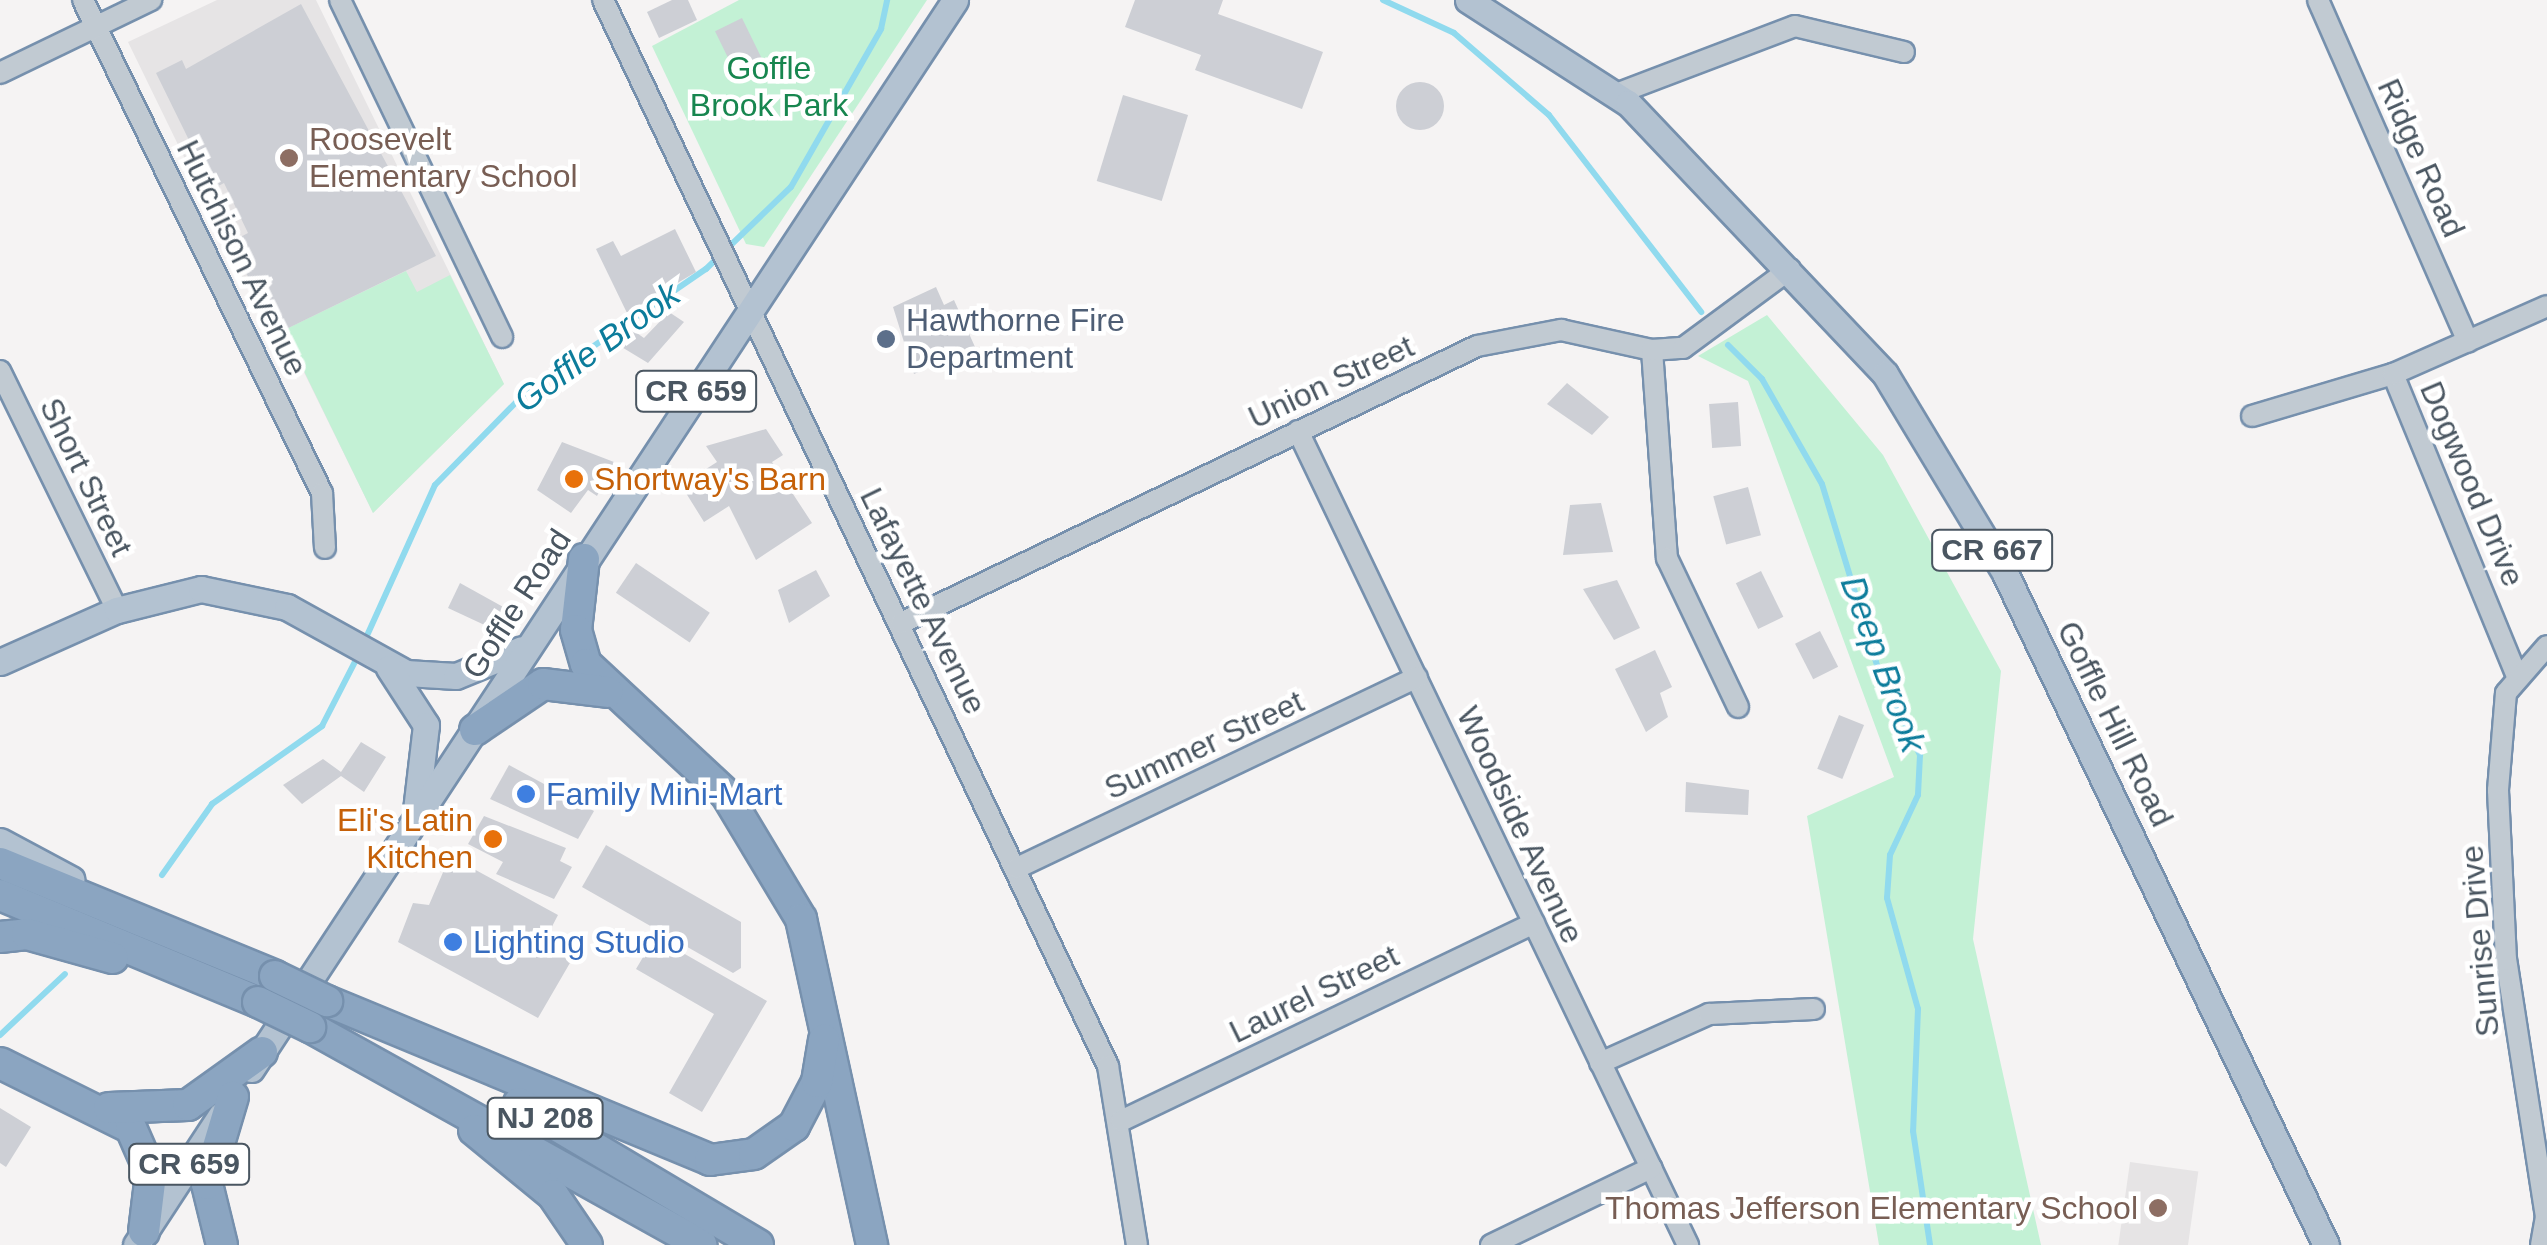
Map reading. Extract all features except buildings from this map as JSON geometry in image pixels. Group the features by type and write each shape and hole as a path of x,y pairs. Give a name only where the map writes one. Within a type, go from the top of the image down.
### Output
{"highway":[{"path":"584,559 579,647 608,692 701,767 748,823 801,919 823,992 854,1190 872,1245"},
{"path":"475,730 543,684 608,692"},
{"name":"NJ 208","path":"0,863 187,938 266,989"},
{"name":"NJ 208","path":"0,895 266,989 758,1245"},
{"path":"9,934 266,989"},
{"path":"319,1014 658,1145 732,1160 775,1143 808,1105 823,1055 823,992"},
{"path":"319,1014 502,1149 553,1195 587,1245"},
{"name":"NJ 208","path":"319,1014 702,1245"},
{"path":"98,1106 146,1113 188,1105 262,1052"},
{"path":"8,1069 98,1106 131,1128 148,1155 140,1238"},
{"path":"222,1245 206,1184 233,1097"}],"main road":[{"name":"Goffle Road","path":"140,1238 955,0"},
{"name":"Goffle Hill Road","path":"1468,0 1616,94 1790,268 1884,374 2004,571 2326,1245"},
{"path":"0,662 117,610 173,592 230,591 287,607 379,661 416,698 426,725 415,818"},
{"path":"379,661 456,676 526,647"},
{"path":"0,841 187,938"}],"street":[{"name":"Hutchison Avenue","path":"83,0 322,493 325,548"},
{"path":"0,73 150,0"},
{"path":"340,0 502,337"},
{"name":"Lafayette Avenue","path":"604,0 1108,1066 1121,1121 1137,1245"},
{"name":"Ridge Road","path":"2318,0 2468,340"},
{"path":"1616,94 1795,26 1904,52"},
{"name":"Union Street","path":"901,622 1298,431 1521,332 1561,330 1652,350 1699,339 1790,268"},
{"path":"2252,416 2393,374 2547,306"},
{"path":"1652,350 1667,558 1738,707"},
{"name":"Short Street","path":"0,371 117,610"},
{"name":"Dogwood Drive","path":"2393,374 2516,674"},
{"name":"Woodside Avenue","path":"1298,431 1688,1245"},
{"name":"Sunrise Drive","path":"2542,1245 2546,1217 2506,960 2499,809 2500,714 2516,674 2547,646"},
{"name":"Summer Street","path":"1017,868 1417,677"},
{"name":"Laurel Street","path":"1121,1121 1534,923"},
{"path":"1600,1063 1709,1014 1814,1009"},
{"path":"1490,1245 1651,1168"}],"shaded area":[{"name":"Roosevelt Elementary School","path":"217,0 316,0 504,384 373,513 293,350 281,356 128,42"},
{"name":"Thomas Jefferson Elementary School","path":"2130,1162 2198,1172 2188,1245 2118,1245"}],"green space":[{"name":"Goffle Brook Park","path":"739,0 927,0 764,247 746,244 652,46"},
{"path":"406,271 417,292 450,275 504,384 373,513 284,330"},
{"path":"1767,315 1883,455 2001,671 1973,939 2041,1245 1879,1245 1807,816 1894,777 1748,381 1698,356"}],"waterway":[{"name":"Goffle Brook","path":"365,640 435,485 524,394 706,269 791,187 881,29 887,0"},
{"name":"Deep Brook","path":"1383,0 1454,33 1549,115 1701,312"},
{"name":"Deep Brook","path":"1728,345 1762,379 1822,484 1877,665 1920,755 1918,795 1890,855 1887,898 1918,1009 1913,1131 1930,1245"},
{"name":"Goffle Brook","path":"162,875 212,804 322,726 360,652"},
{"name":"Goffle Brook","path":"0,1035 65,974"}],"place":[{"name":"Roosevelt Elementary School","path":"289,158"},
{"name":"Hawthorne Fire Department","path":"886,339"},
{"name":"Shortway's Barn","path":"574,479"},
{"name":"Family Mini-Mart","path":"526,794"},
{"name":"Eli's Latin Kitchen","path":"493,839"},
{"name":"Lighting Studio","path":"453,942"},
{"name":"Thomas Jefferson Elementary School","path":"2158,1208"}]}
